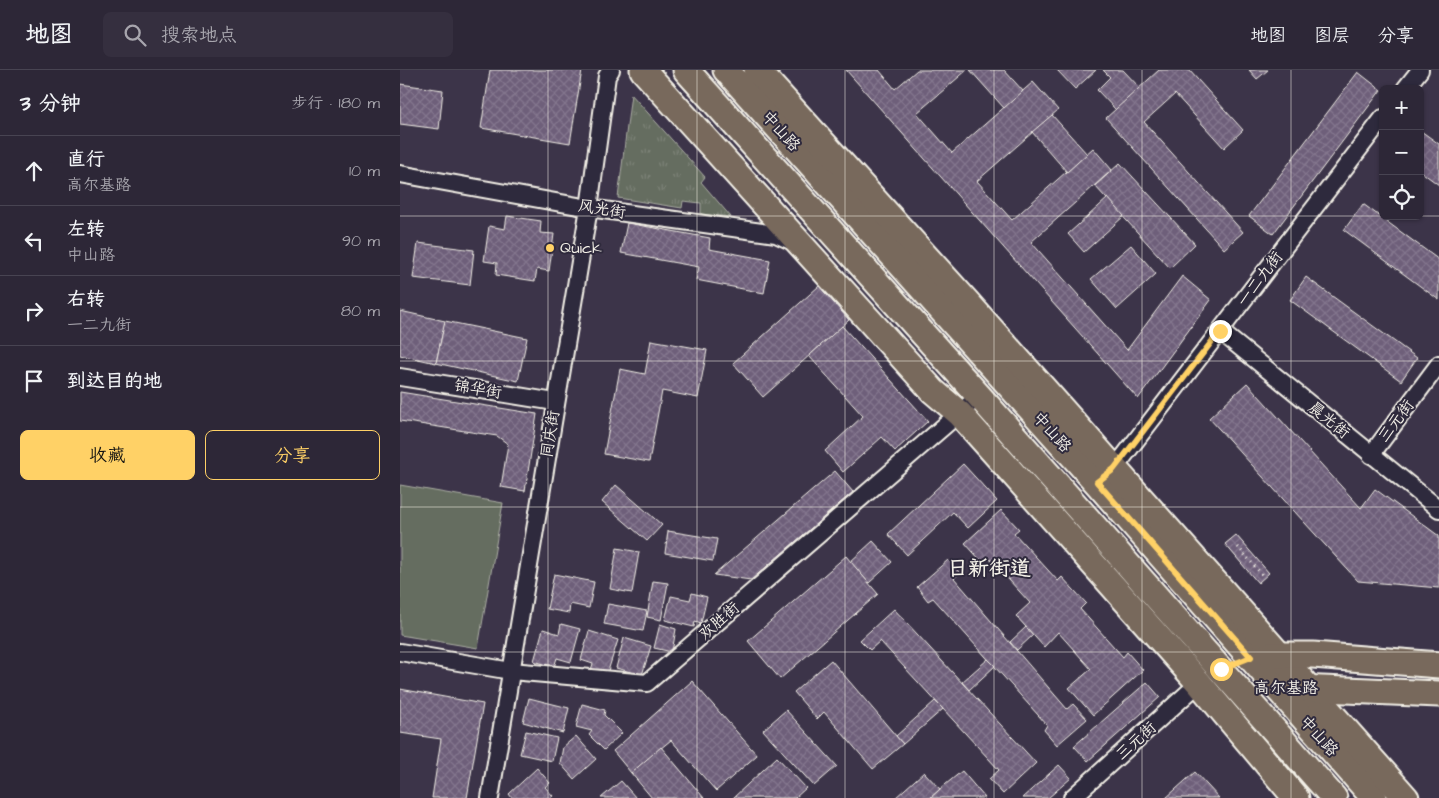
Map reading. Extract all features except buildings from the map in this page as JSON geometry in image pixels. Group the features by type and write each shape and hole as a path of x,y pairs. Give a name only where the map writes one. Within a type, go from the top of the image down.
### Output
{"main road":[{"path":"643,70 933,391 960,414 1199,683 1296,798"},
{"name":"中山路","path":"686,70 979,396 1334,798"},
{"name":"中山路","path":"726,70 1106,476 1219,621 1374,798"},
{"path":"757,70 1106,476 1248,619 1406,798"},
{"path":"1248,619 1313,655"},
{"path":"1219,621 1280,655"},
{"name":"高尔基路","path":"1229,678 1251,657 1280,655 1313,655 1439,665"},
{"name":"高尔基路","path":"1199,683 1229,678 1278,689 1309,688 1439,694"}],"street":[{"name":"同庆街","path":"490,798 589,208 607,76 610,70"},
{"path":"1409,85 1420,70"},
{"name":"一二九街","path":"1106,476 1379,123"},
{"name":"风光街","path":"400,174 589,208 776,234 802,246"},
{"name":"晨光街","path":"1220,331 1439,509"},
{"name":"三元街","path":"1371,455 1439,364"},
{"name":"锦华街","path":"400,377 555,402"},
{"name":"欢胜街","path":"400,652 511,671 647,683 979,396"},
{"name":"三元街","path":"1072,798 1199,683"}],"path":[{"path":"1238,547 1264,577"}],"green space":[{"path":"631,94 705,177 701,182 731,217 701,214 701,203 683,201 682,208 618,198"},
{"path":"400,485 503,503 478,648 400,635"}],"place":[{"name":"Quick","path":"550,248"}],"district":[{"name":"日新街道","path":"989,568"}],"route":[{"path":"1220,331 1114,469 1097,482 1251,657 1221,669"}]}
